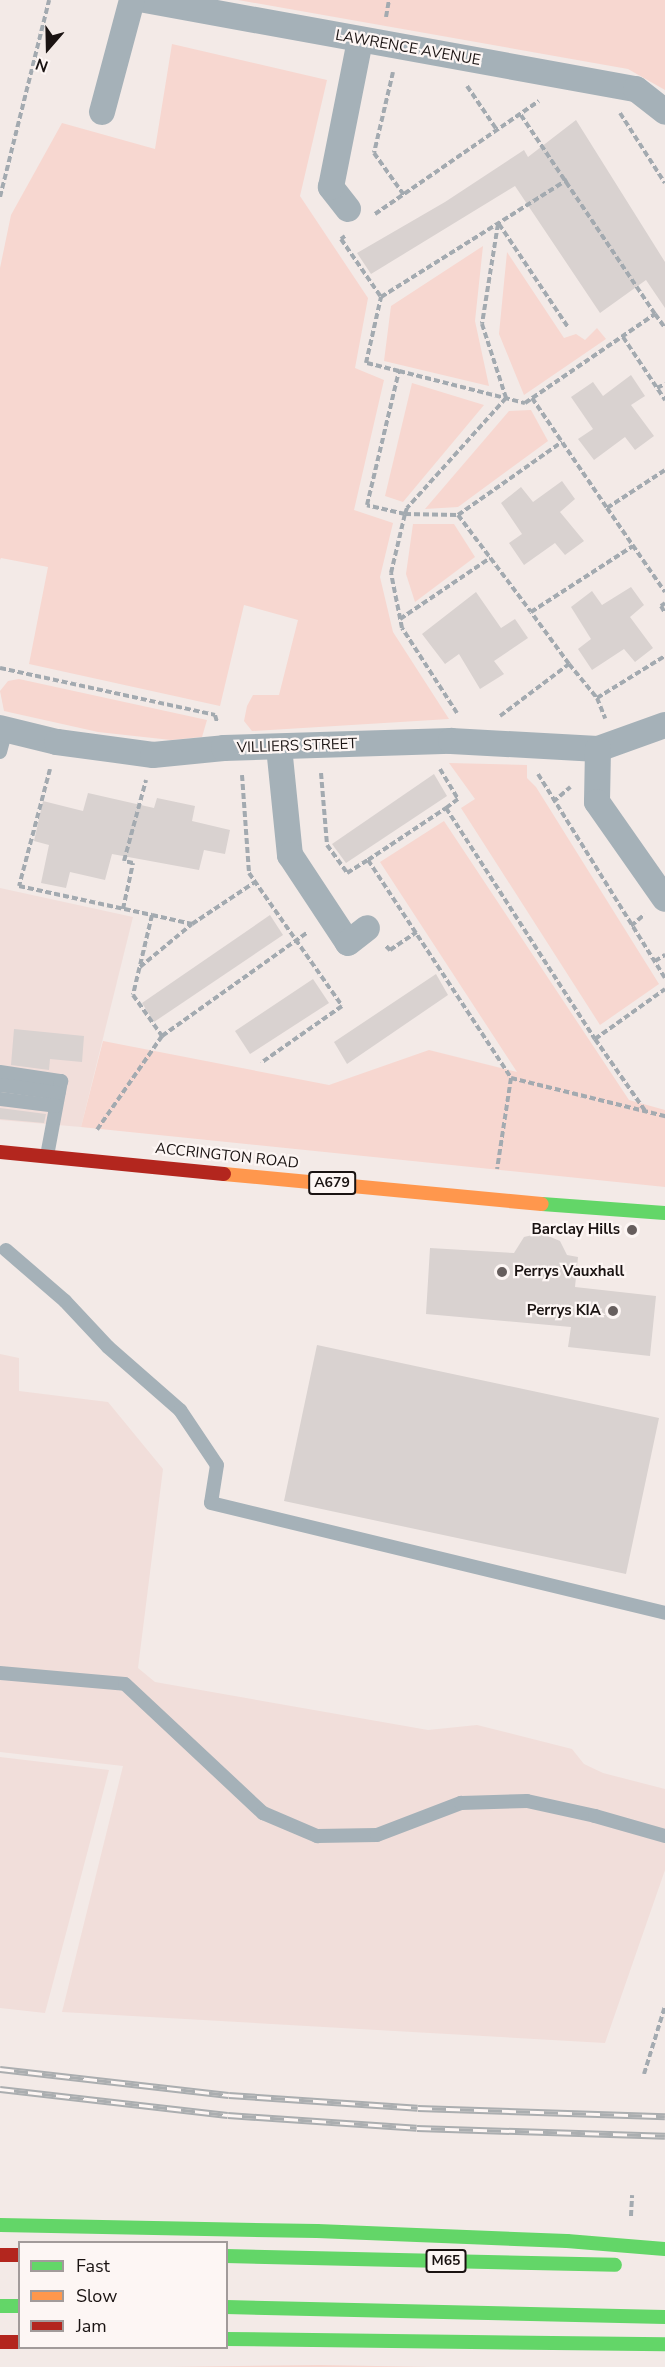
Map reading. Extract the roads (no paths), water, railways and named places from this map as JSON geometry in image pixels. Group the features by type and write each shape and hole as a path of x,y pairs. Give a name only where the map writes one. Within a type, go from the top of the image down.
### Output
{"main road":[{"name":"ACCRINGTON ROAD","path":"0,1152 493,1200 665,1213"},
{"path":"0,2225 317,2231 567,2241 665,2249"},
{"path":"0,2255 18,2255"},
{"name":"M65","path":"228,2256 629,2266"},
{"path":"0,2306 18,2306"},
{"path":"228,2307 665,2317"},
{"path":"228,2339 665,2344"},
{"path":"0,2342 18,2342"}],"street":[{"path":"102,112 132,0"},
{"name":"LAWRENCE AVENUE","path":"145,0 636,89 665,112"},
{"path":"355,221 331,188 360,40"},
{"name":"VILLIERS STREET","path":"2,736 153,755 232,748 423,742 484,732 606,746 665,724"},
{"path":"606,746 597,802 665,899"},
{"path":"279,747 290,855 348,943 367,928"}],"lane":[{"path":"0,1071 61,1081 47,1156"},
{"path":"0,1084 57,1099"},
{"path":"0,1099 57,1099"},
{"path":"6,1250 65,1301 108,1347 180,1410 217,1465 211,1503 665,1613"},
{"path":"0,1673 125,1684 263,1813 317,1836 377,1835 461,1803 527,1801 595,1816 665,1836"}],"railway":[{"path":"0,2069 229,2095 418,2108 665,2116"},
{"path":"0,2089 228,2115 417,2128 665,2136"}],"place":[{"name":"Barclay Hills","path":"632,1230"},
{"name":"Perrys Vauxhall","path":"502,1272"},
{"name":"Perrys KIA","path":"613,1311"}]}
